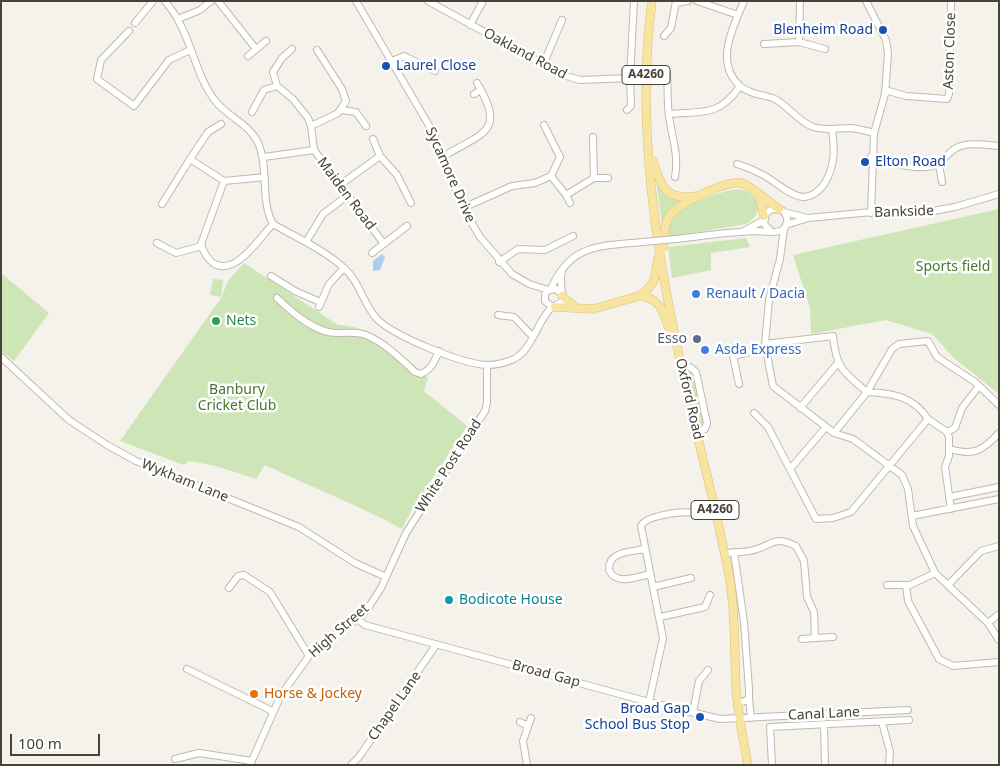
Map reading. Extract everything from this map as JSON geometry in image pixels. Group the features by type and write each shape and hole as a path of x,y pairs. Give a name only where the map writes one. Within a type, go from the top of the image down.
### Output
{"main road":[{"name":"Oxford Road","path":"652,1 646,69 648,150 661,262 680,367 724,554 732,608 739,718 748,765"},
{"path":"648,150 659,181 666,191 680,198 700,196"},
{"path":"661,262 664,231 669,217 678,208 700,196 734,182 749,186 759,196 782,210"},
{"path":"759,196 764,218"},
{"path":"639,296 654,281 659,244"},
{"path":"562,295 578,309"},
{"path":"554,307 578,309 600,307 639,296 650,297 660,305 678,351"}],"street":[{"path":"135,23 153,1"},
{"path":"165,1 178,19 190,50 217,103 252,134 264,157 268,210 273,224 306,242 344,268 354,279 376,318 390,330 439,351 487,365 514,359 521,354 541,320 545,294 550,290 570,259 586,250 742,231 773,231 785,226"},
{"path":"178,19 200,10 212,1"},
{"path":"218,1 256,48"},
{"name":"Sycamore Drive","path":"356,1 390,62 434,134 463,208 480,237 499,262 512,274 529,284 550,290"},
{"name":"Oakland Road","path":"428,1 563,75 580,80 630,78"},
{"path":"470,25 483,1"},
{"path":"627,110 631,106 630,78 634,1"},
{"path":"664,36 671,28 676,2 688,1"},
{"path":"697,1 738,15"},
{"path":"744,1 726,51 729,69 740,86 782,103 808,124 832,130 853,128 874,133"},
{"path":"799,42 800,1"},
{"path":"866,1 886,40 888,68 885,90 874,133 871,157 871,213"},
{"name":"Aston Close","path":"885,90 906,96 947,99 949,94 951,1"},
{"path":"543,65 562,20"},
{"path":"128,31 101,60 97,79 134,106 169,60 190,50"},
{"path":"248,56 266,41"},
{"path":"764,44 799,42 825,49"},
{"path":"252,112 264,90 276,86 274,72 276,66 292,49"},
{"path":"311,126 322,122 341,110 346,101 345,96 317,50"},
{"path":"390,62 404,56 435,71"},
{"path":"667,73 669,114 678,162 675,177"},
{"path":"444,156 484,133 491,123 490,104 477,83"},
{"name":"Maiden Road","path":"276,86 293,99 311,126 314,150 384,244"},
{"path":"669,114 722,107 732,99 740,86"},
{"path":"474,94 481,90"},
{"path":"341,110 356,112 366,126"},
{"path":"162,204 208,132 221,124"},
{"path":"463,208 512,186 534,183 552,176 560,157 559,150 544,125"},
{"path":"737,164 750,168 792,193 803,197 812,195 820,190 833,167 834,148 832,130"},
{"path":"594,137 594,178"},
{"path":"373,139 380,156 397,175 411,203"},
{"path":"871,157 917,167 931,167 939,164 955,149 971,145 999,146"},
{"path":"264,157 314,150"},
{"path":"340,185 380,156"},
{"path":"190,159 224,181 265,177"},
{"path":"939,164 942,182"},
{"path":"552,176 570,203"},
{"path":"566,195 594,178 608,178"},
{"path":"202,246 224,181"},
{"name":"Bankside","path":"785,226 808,218 871,213 935,211 999,194"},
{"path":"306,242 323,214 348,196"},
{"path":"742,231 764,218 772,209 782,210 787,218 769,300 766,346 773,386 826,428 853,440 891,465 902,475 908,489 913,526 935,573 988,623 999,640"},
{"name":"Bankside","path":"782,210 808,218"},
{"path":"764,218 773,231 781,249"},
{"path":"202,246 212,262 221,266 232,265 244,256 273,224"},
{"path":"372,253 407,226"},
{"path":"499,262 518,249 545,250 573,236"},
{"path":"157,242 176,253 202,246"},
{"path":"271,276 320,304 329,284 344,268"},
{"path":"541,320 554,307 560,304 562,295 560,279 563,268"},
{"name":"Sycamore Drive","path":"529,284 545,301"},
{"path":"550,290 556,289 562,295"},
{"path":"277,298 291,311 321,330 334,333 354,331 380,342 415,372 422,374 429,370 439,351"},
{"path":"545,301 554,307"},
{"path":"498,315 514,317 533,336"},
{"path":"739,384 733,356 766,346 833,336 838,364 847,376 866,392 890,393 907,398 922,410 928,419 947,432 950,449 945,467 951,508"},
{"path":"834,433 866,392 892,349 899,344 928,341 937,357 979,386 999,405"},
{"name":"Wykham Lane","path":"1,357 70,420 107,445 143,464 299,527 355,563 386,577"},
{"path":"800,408 838,364"},
{"name":"White Post Road","path":"386,577 420,511 484,411 487,403 487,365"},
{"path":"680,367 690,367 696,372 707,423 705,429 696,433"},
{"path":"947,432 954,428 962,408 979,386"},
{"path":"754,413 768,427 816,519 833,518 851,512 928,419"},
{"path":"791,468 826,428"},
{"path":"950,449 970,453 981,449 999,433"},
{"path":"949,497 999,488"},
{"path":"912,516 999,499"},
{"path":"649,702 663,644 660,617 641,526 646,520 687,512 696,513"},
{"path":"724,554 757,549 767,543 780,541 796,546 804,561 807,598 814,612 815,638"},
{"path":"948,585 981,551 999,546"},
{"path":"645,549 614,556 610,561 609,570 614,577 623,579 650,574"},
{"path":"734,552 744,622 751,718"},
{"path":"887,585 906,585 935,573"},
{"path":"229,588 238,576 244,574 265,588 309,656"},
{"name":"High Street","path":"251,763 272,711 309,656 324,642 357,620 375,597 386,577"},
{"path":"653,587 691,578"},
{"path":"906,585 908,601 939,659 953,666 999,662"},
{"path":"660,617 705,607 710,595"},
{"path":"988,623 999,614"},
{"name":"Broad Gap","path":"357,620 365,625 436,645 649,702 720,719 739,718"},
{"path":"802,639 832,637"},
{"name":"Chapel Lane","path":"352,765 436,645"},
{"path":"187,669 272,711"},
{"path":"693,712 699,681 708,670"},
{"path":"738,704 749,699"},
{"name":"Canal Lane","path":"739,718 908,710"},
{"path":"528,765 523,741 531,718"},
{"path":"772,765 770,728 909,720"},
{"path":"520,722 528,726"},
{"path":"882,722 890,752 889,765"},
{"path":"824,725 826,765"},
{"path":"175,759 193,753 242,758 251,763"}],"green space":[{"path":"656,181 667,195 685,201 663,233"},
{"path":"738,189 747,191 757,200 758,211 749,222 669,237 672,219 680,210 705,198"},
{"name":"Sports field","path":"999,209 999,394 954,358 932,334 886,320 811,334 810,308 793,255"},
{"path":"746,238 750,247 711,253 711,270 672,278 668,247"},
{"name":"Banbury Cricket Club","path":"244,263 338,325 351,326 363,330 398,351 428,378 424,391 467,426 411,511 402,529 265,465 256,479 216,466 189,461 184,465 120,441 221,298 228,281"},
{"path":"1,273 49,313 14,361 1,351"},
{"path":"213,279 223,280 221,297 210,295"},
{"path":"689,371 693,371 705,425 700,429 688,374"}],"water":[{"path":"382,254 385,257 380,270 373,271 373,261"}],"place":[{"name":"Blenheim Road","path":"883,30"},
{"name":"Laurel Close","path":"386,66"},
{"name":"Elton Road","path":"865,162"},
{"name":"Renault / Dacia","path":"696,294"},
{"name":"Nets","path":"216,321"},
{"name":"Esso","path":"697,339"},
{"name":"Asda Express","path":"705,350"},
{"name":"Bodicote House","path":"449,600"},
{"name":"Horse & Jockey","path":"254,694"},
{"name":"Broad Gap School Bus Stop","path":"700,717"}]}
